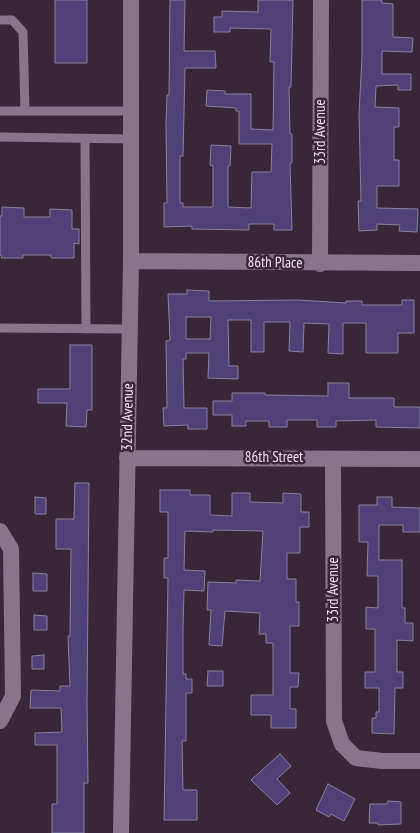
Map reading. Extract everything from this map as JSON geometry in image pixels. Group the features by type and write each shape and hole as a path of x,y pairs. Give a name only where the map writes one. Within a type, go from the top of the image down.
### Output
{"street":[{"name":"32nd Avenue","path":"121,833 131,262 131,0"},
{"name":"33rd Avenue","path":"320,264 321,0"},
{"name":"86th Place","path":"131,262 420,264"},
{"name":"86th Street","path":"127,458 420,459"},
{"name":"33rd Avenue","path":"333,458 334,721 342,744 356,758 382,761 420,761"},
{"path":"0,531 11,550 13,696 0,721"}],"lane":[{"path":"0,20 12,20 23,32 25,111"},
{"path":"0,111 131,111"},
{"path":"0,137 131,139"},
{"path":"85,138 86,329"},
{"path":"0,328 130,329"}],"building":[{"path":"55,0 87,0 87,63 55,63"},
{"path":"170,0 185,0 184,51 215,51 216,68 185,68 183,156 180,156 180,203 183,203 183,207 213,207 213,166 210,165 211,145 231,146 230,166 228,166 228,207 251,208 252,172 271,172 272,144 239,144 239,111 236,111 236,108 206,106 207,90 225,91 225,94 251,94 251,129 273,130 274,62 270,62 271,29 230,28 230,32 214,32 214,17 222,17 222,11 258,12 258,0 293,0 291,87 289,87 290,134 292,134 292,163 290,163 292,230 274,230 274,224 249,224 249,230 192,229 192,226 164,227 164,203 167,203 166,124 167,95 169,95"},
{"path":"362,0 382,0 382,3 393,4 393,37 413,38 412,52 382,51 382,74 411,74 411,90 398,90 398,85 376,86 375,107 399,108 399,127 394,127 394,160 399,160 399,186 377,186 377,208 418,209 417,232 399,231 400,225 377,224 377,230 359,231 358,201 361,201 359,113 362,57"},
{"path":"2,207 24,208 24,217 50,217 50,209 72,210 72,229 79,229 79,244 74,243 74,258 51,258 51,255 23,255 23,258 1,258 0,216 2,216"},
{"path":"187,290 209,291 209,301 298,300 346,303 346,301 362,301 362,305 402,305 402,300 414,300 414,333 398,333 398,353 366,353 366,323 343,323 343,354 328,353 329,324 304,323 303,352 289,351 290,322 264,322 264,352 251,352 251,320 228,320 229,366 238,366 238,379 208,378 209,353 186,353 186,359 183,359 184,408 207,408 207,429 188,429 188,425 164,426 163,408 167,408 166,341 170,340 168,294 187,294","holes":["186,317 211,317 210,339 186,339"]},
{"path":"70,345 92,345 92,410 87,410 86,427 66,426 67,403 38,403 38,389 70,389"},
{"path":"328,383 349,383 349,398 394,398 394,407 420,407 420,428 376,427 376,420 336,421 336,427 317,427 317,420 287,420 287,427 269,427 269,421 246,421 246,426 232,426 232,415 213,415 213,401 232,401 232,393 328,396"},
{"path":"75,483 89,483 88,783 84,783 84,833 52,833 52,804 57,804 57,745 35,745 35,733 62,732 61,708 30,708 31,690 60,691 60,686 70,686 68,636 70,636 71,549 56,549 56,519 74,519"},
{"path":"160,490 190,490 190,495 210,495 210,515 232,516 232,493 250,493 250,502 283,503 283,493 301,494 301,512 309,512 309,527 300,527 300,553 287,553 287,579 296,579 296,602 299,602 299,626 290,626 290,673 299,673 298,687 290,687 290,709 296,709 296,728 271,728 271,715 251,715 251,695 273,695 273,643 266,643 266,634 259,634 260,613 225,611 222,646 209,645 211,610 207,610 208,582 236,583 236,580 260,581 263,531 185,531 184,570 205,571 204,591 184,590 183,674 186,674 186,679 192,679 192,693 186,693 186,741 182,741 183,790 197,790 197,820 164,820 168,578 164,578 164,558 168,558 168,512 160,512"},
{"path":"35,497 46,498 46,514 35,514"},
{"path":"377,497 392,497 392,507 420,508 420,532 403,532 403,525 379,525 379,560 402,560 402,608 405,608 405,623 413,623 413,641 397,640 397,672 403,672 403,688 395,688 394,734 372,733 372,718 376,718 376,712 379,712 379,688 365,688 365,672 375,672 375,629 366,629 366,607 378,608 378,576 367,576 368,542 359,542 359,505 377,505"},
{"path":"33,573 47,574 47,591 33,591"},
{"path":"34,615 47,616 47,630 34,630"},
{"path":"44,655 44,669 32,669 32,656"},
{"path":"208,671 223,671 223,686 207,686"},
{"path":"280,754 291,766 277,779 290,793 277,805 251,780"},
{"path":"328,784 355,799 344,821 331,814 329,817 316,810"},
{"path":"388,801 401,802 401,824 378,825 378,823 369,823 370,804 387,804"}]}
